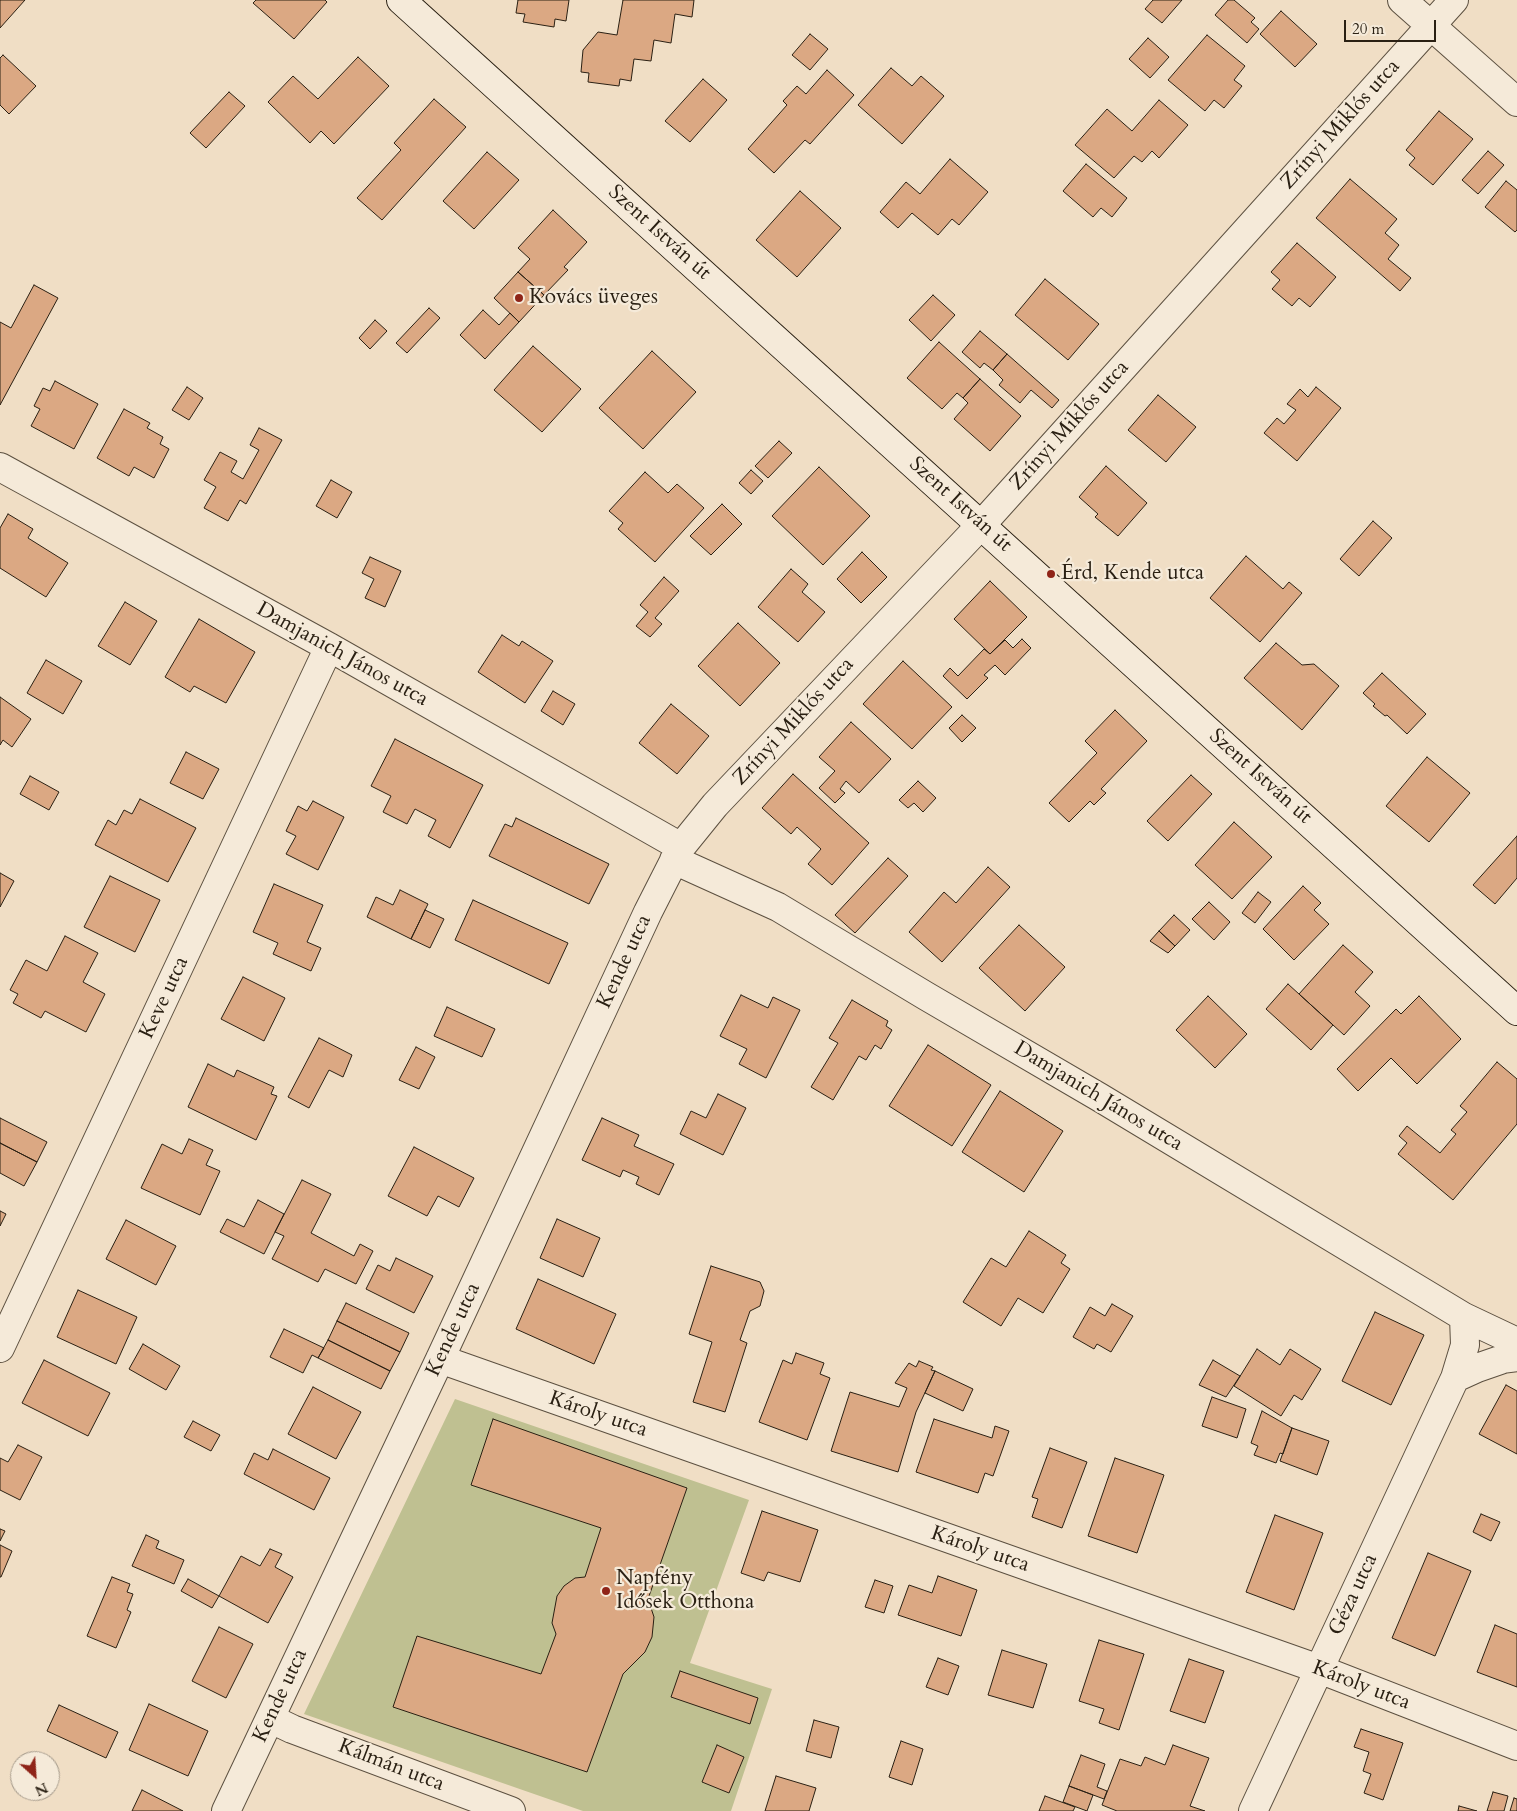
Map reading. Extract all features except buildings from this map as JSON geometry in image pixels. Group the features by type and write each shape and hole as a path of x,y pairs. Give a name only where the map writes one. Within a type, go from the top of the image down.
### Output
{"street":[{"name":"Szent István út","path":"401,0 982,524 1517,1011"},
{"path":"1402,0 1517,102"},
{"name":"Zrínyi Miklós utca","path":"678,854 715,805 982,524 1454,0"},
{"name":"Damjanich János utca","path":"0,467 329,646 678,854 778,907 1099,1097 1464,1317 1517,1342"},
{"name":"Keve utca","path":"0,1348 329,646"},
{"name":"Kende utca","path":"226,1811 440,1359 648,912 678,854"},
{"name":"Géza utca","path":"1253,1811 1455,1378 1465,1345 1464,1317"},
{"path":"1455,1378 1503,1359 1517,1357"},
{"name":"Károly utca","path":"440,1359 1319,1669 1517,1746"},
{"name":"Kálmán utca","path":"271,1719 511,1811"}],"green space":[{"path":"455,1399 749,1500 690,1663 772,1689 731,1811 583,1811 304,1714"}],"place":[{"name":"Kovács üveges","path":"519,298"},
{"name":"Érd, Kende utca","path":"1051,574"},
{"name":"Napfény Idősek Otthona","path":"606,1591"}]}
